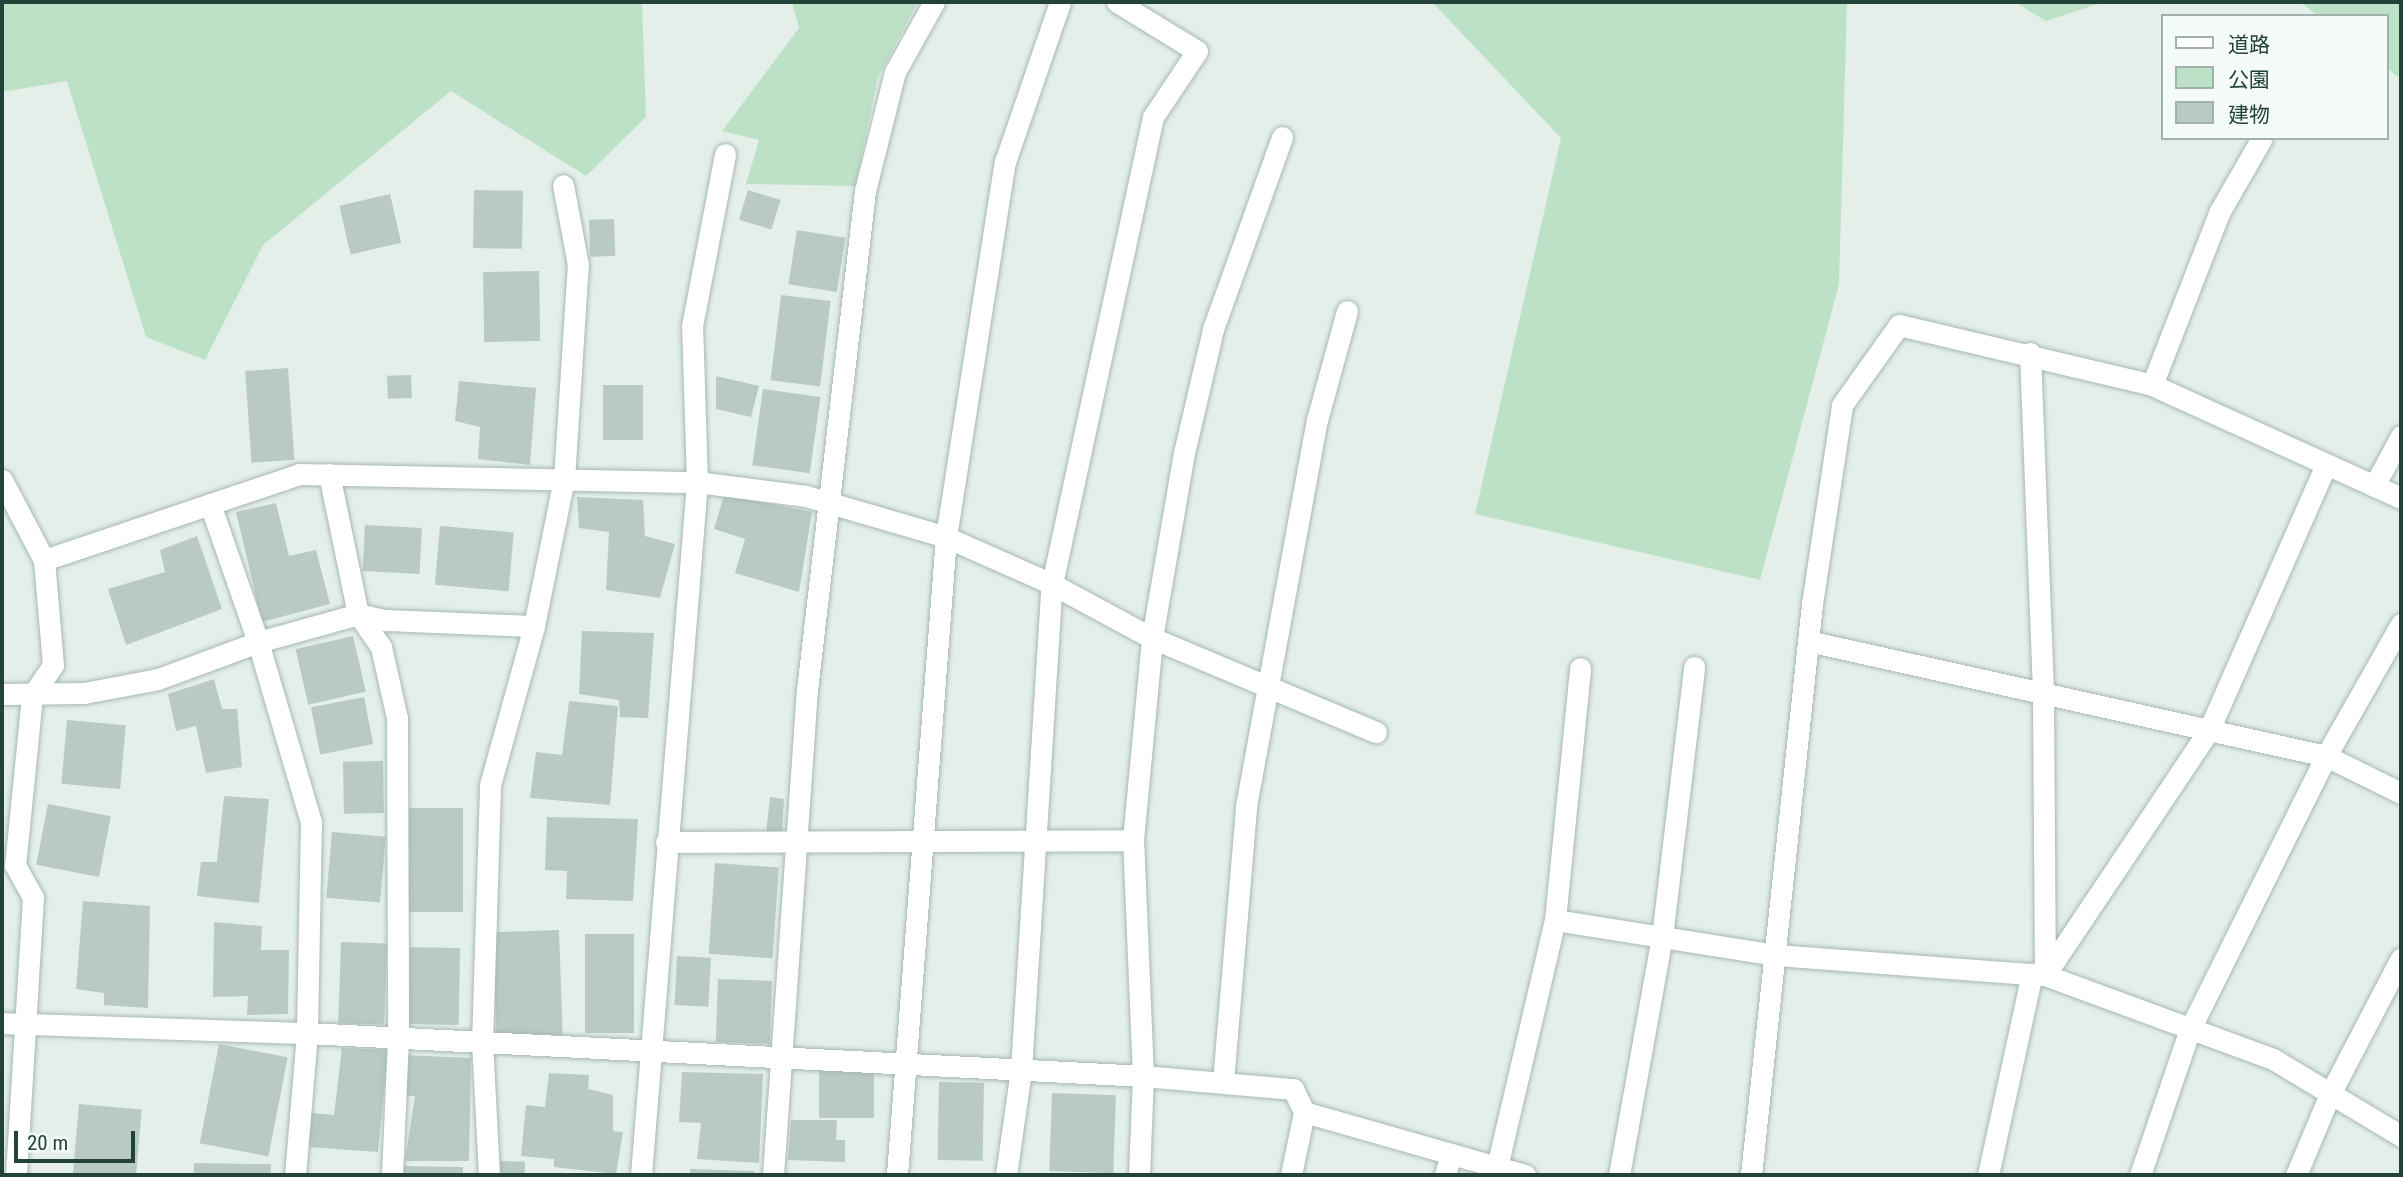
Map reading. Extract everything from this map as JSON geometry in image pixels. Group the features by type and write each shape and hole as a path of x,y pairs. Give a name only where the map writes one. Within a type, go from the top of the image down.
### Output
{"street":[{"path":"773,1175 778,1059 795,844 827,504 865,191 895,72 934,2"},
{"path":"897,1175 909,1066 946,537 1005,162 1060,2"},
{"path":"1006,1175 1021,1070 1052,584 1153,117 1197,51 1117,2"},
{"path":"1139,1175 1143,1076 1133,839 1152,638 1184,453 1213,329 1282,137"},
{"path":"2152,385 2220,211 2261,140"},
{"path":"641,1175 697,482 692,326 725,154"},
{"path":"489,1175 482,1044 490,785 534,626 564,479 578,265 563,185"},
{"path":"1223,1082 1246,806 1317,420 1347,311"},
{"path":"1751,1175 1758,1076 1777,955 1808,641 1842,405 1899,325 2030,353 2152,385 2401,498"},
{"path":"1988,1175 2039,974 2043,697 2030,353"},
{"path":"2374,485 2401,436"},
{"path":"2039,974 2209,730 2326,465"},
{"path":"44,560 299,474 697,482 806,496 946,537 1052,584 1152,638 1376,732"},
{"path":"329,474 358,614 381,648 397,718 398,1038 392,1175"},
{"path":"2,480 44,560 53,665 32,696 8,864 33,897 12,1023 16,1175"},
{"path":"210,504 258,642 312,822 307,1032 295,1175"},
{"path":"2,694 32,696 84,693 158,679 258,642 358,614 386,620 534,626"},
{"path":"2140,1175 2190,1029 2326,756 2401,624"},
{"path":"1808,641 2043,697 2326,756 2401,793"},
{"path":"1619,1175 1662,937 1694,667"},
{"path":"1497,1167 1555,920 1580,668"},
{"path":"666,842 923,844 1037,839 1133,839"},
{"path":"1555,920 1777,955 2039,974 2273,1059 2401,1136"},
{"path":"2296,1175 2330,1094 2401,958"},
{"path":"12,1023 307,1032 649,1054 1143,1076 1293,1089 1304,1112 1291,1175"},
{"path":"1304,1112 1525,1175"},
{"path":"1445,1175 1451,1154"}],"green space":[{"path":"2,2 642,2 646,117 586,176 451,91 263,245 205,360 146,337 67,81 2,92"},
{"path":"792,2 918,2 878,77 855,186 746,184 759,140 722,131 799,28"},
{"path":"1432,2 1847,2 1839,284 1760,580 1475,514 1561,138"},
{"path":"2015,2 2104,2 2046,21"},
{"path":"2300,2 2401,2 2401,79 2389,70 2389,14 2315,14"}],"building":[{"path":"474,190 523,191 522,249 473,248"},
{"path":"748,190 781,200 771,230 739,220"},
{"path":"390,194 401,243 351,254 339,206"},
{"path":"614,219 615,256 590,257 589,220"},
{"path":"797,230 845,238 837,292 788,284"},
{"path":"539,271 540,341 484,342 483,272"},
{"path":"781,295 831,301 820,386 771,380"},
{"path":"288,368 294,460 252,463 245,371"},
{"path":"411,375 412,398 388,399 387,376"},
{"path":"716,376 759,386 751,417 716,409"},
{"path":"459,381 536,388 530,465 478,459 480,427 455,421"},
{"path":"603,385 643,385 643,440 603,440"},
{"path":"763,389 820,397 810,473 752,465"},
{"path":"724,495 812,512 799,592 735,573 745,539 714,529"},
{"path":"577,497 643,500 645,536 675,544 660,598 606,590 609,532 579,528"},
{"path":"276,503 289,556 316,550 330,604 262,622 236,512"},
{"path":"365,525 422,528 420,574 363,571"},
{"path":"440,526 514,532 509,591 435,585"},
{"path":"197,536 222,609 126,645 108,589 165,572 160,550"},
{"path":"582,631 654,633 648,718 620,717 619,700 579,694"},
{"path":"353,636 366,692 308,705 296,649"},
{"path":"214,679 222,709 237,709 242,767 206,773 196,726 176,731 168,694"},
{"path":"364,697 373,744 320,754 311,707"},
{"path":"569,701 618,706 610,805 530,798 536,752 562,755"},
{"path":"67,720 126,725 120,789 61,784"},
{"path":"383,761 384,813 344,814 343,762"},
{"path":"224,796 269,799 259,903 197,896 201,862 217,862"},
{"path":"770,797 784,799 782,834 766,833"},
{"path":"48,804 111,816 99,877 36,865"},
{"path":"405,808 463,808 463,912 405,912"},
{"path":"547,817 638,819 633,901 566,899 567,871 545,870"},
{"path":"332,832 386,837 380,902 326,898"},
{"path":"715,863 779,867 772,958 709,954"},
{"path":"83,901 150,906 148,1008 104,1005 104,993 76,989"},
{"path":"214,922 262,926 261,950 289,950 288,1014 247,1015 248,996 213,997"},
{"path":"559,930 563,1035 497,1037 493,932"},
{"path":"585,934 634,934 634,1033 585,1033"},
{"path":"341,942 387,944 384,1025 338,1023"},
{"path":"410,947 460,948 459,1025 409,1024"},
{"path":"677,956 711,958 708,1007 674,1005"},
{"path":"718,979 772,981 770,1044 716,1042"},
{"path":"219,1044 288,1057 268,1157 200,1143"},
{"path":"342,1048 388,1050 378,1152 307,1147 311,1113 334,1115"},
{"path":"403,1055 471,1058 469,1161 405,1161 415,1096 400,1096"},
{"path":"819,1071 874,1071 874,1118 819,1118"},
{"path":"682,1072 763,1074 759,1163 697,1159 701,1123 679,1122"},
{"path":"549,1073 589,1075 588,1089 613,1095 613,1131 623,1132 616,1174 554,1167 554,1159 521,1156 526,1105 545,1107"},
{"path":"939,1082 984,1083 983,1161 938,1160"},
{"path":"1052,1093 1116,1095 1113,1173 1049,1171"},
{"path":"79,1104 142,1109 136,1175 73,1175"},
{"path":"791,1120 837,1120 836,1140 845,1140 845,1162 788,1160"},
{"path":"500,1161 525,1162 525,1175 500,1175"},
{"path":"194,1163 271,1164 271,1175 194,1175"},
{"path":"403,1166 463,1167 463,1175 403,1175"},
{"path":"690,1169 755,1171 754,1175 690,1175"}]}
